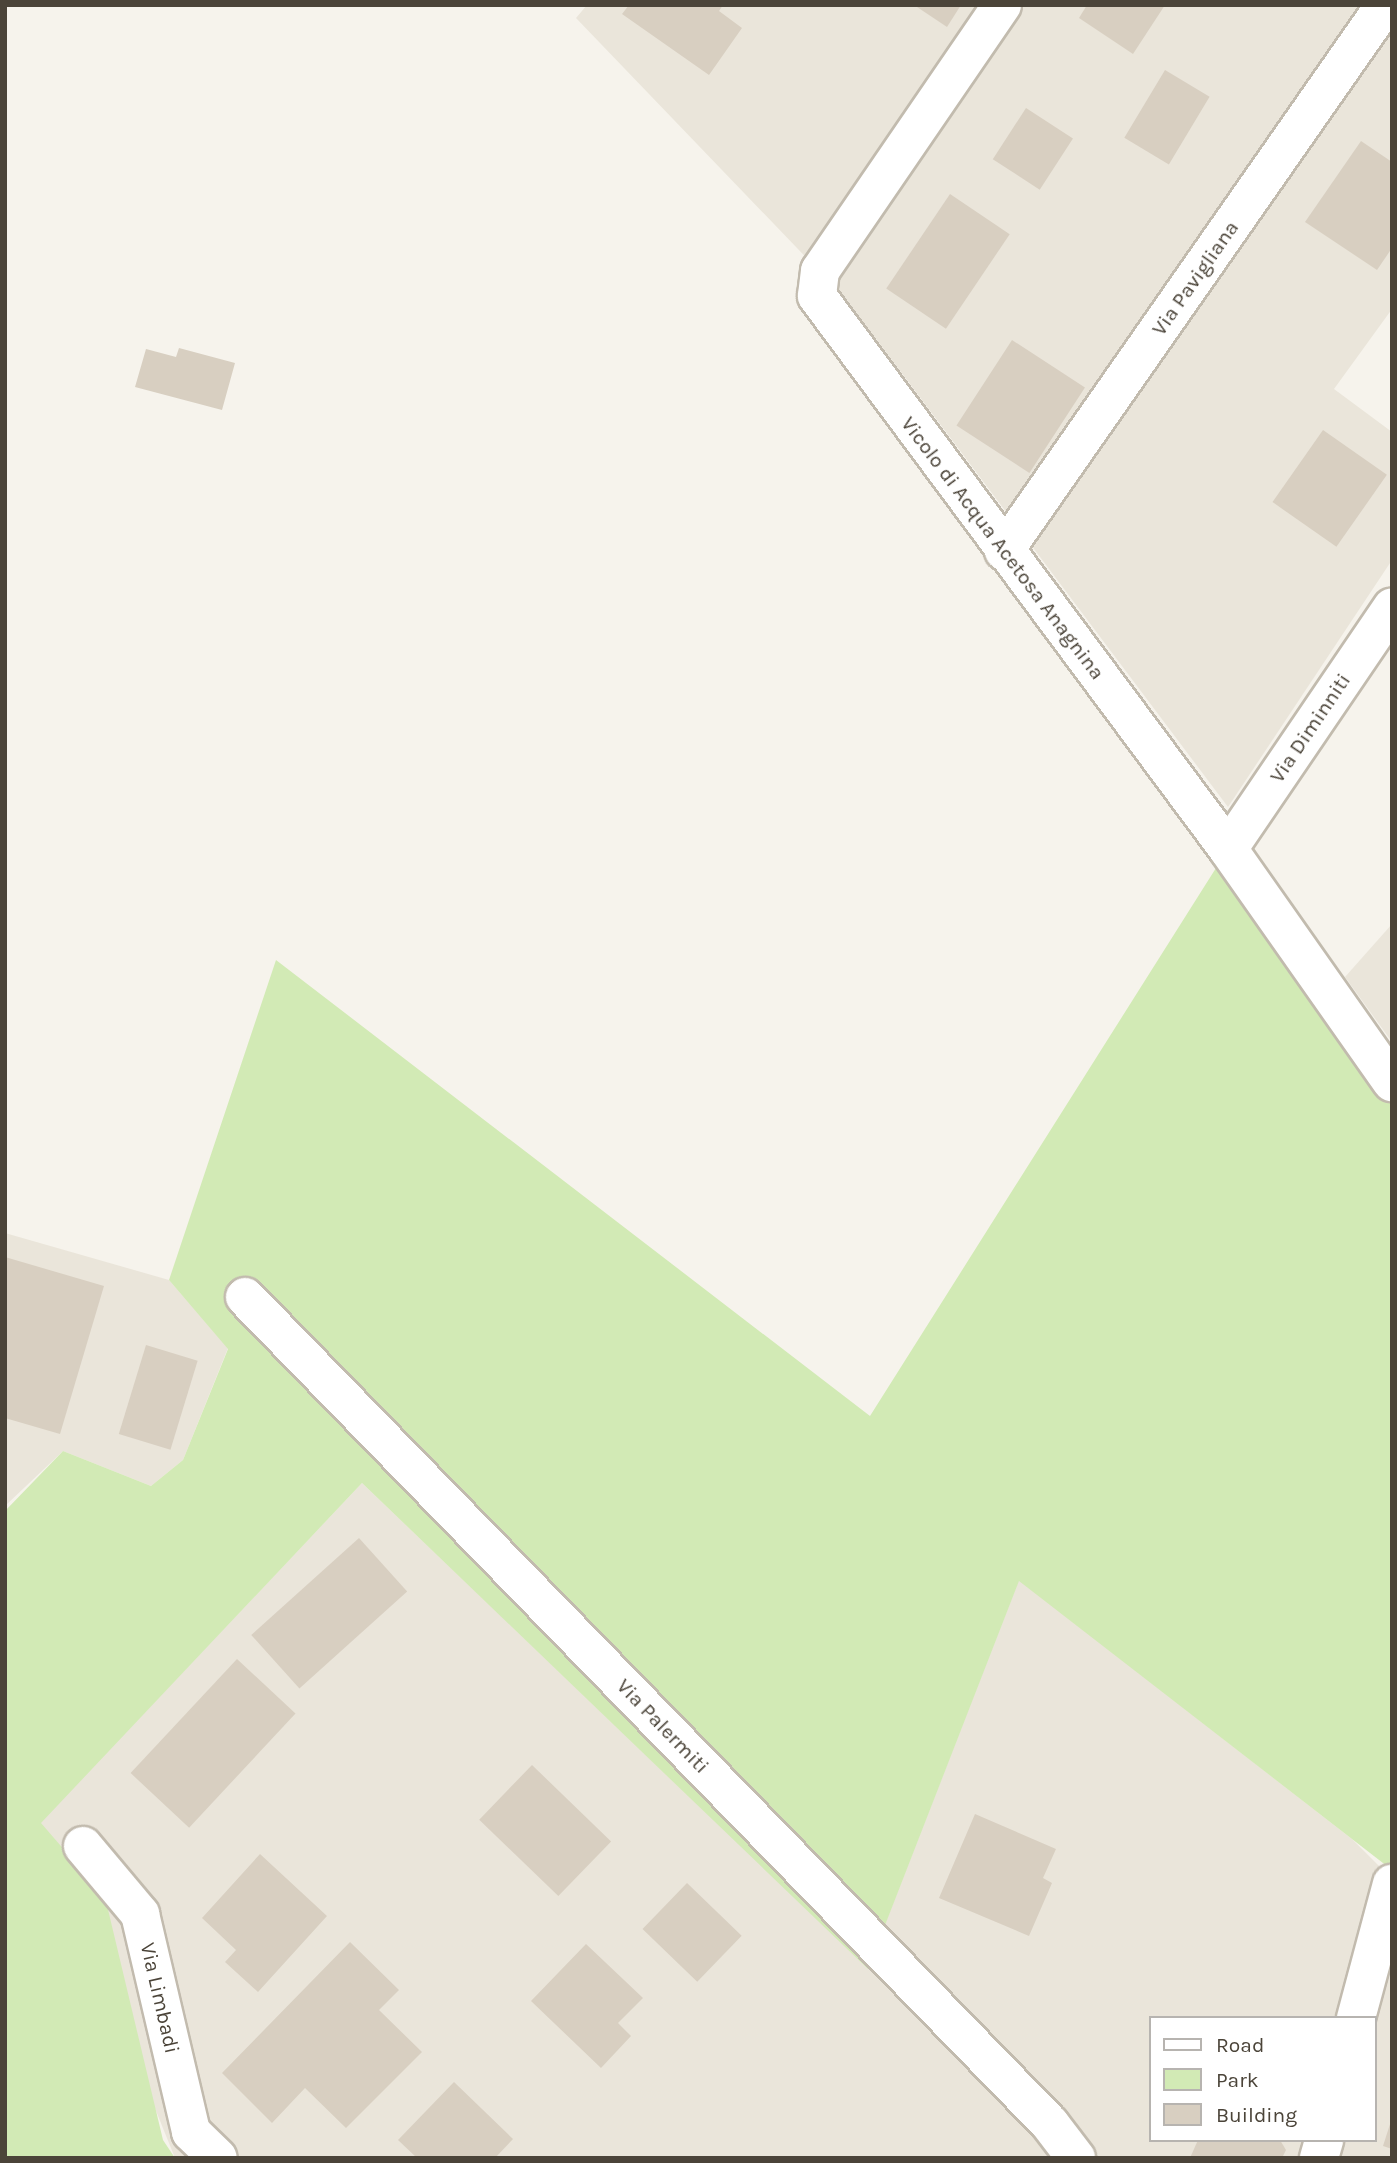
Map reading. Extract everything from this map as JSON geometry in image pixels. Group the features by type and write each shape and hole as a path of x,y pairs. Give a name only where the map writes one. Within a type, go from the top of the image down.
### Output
{"street":[{"name":"Vicolo di Acqua Acetosa Anagnina","path":"1002,5 820,271 816,290 1004,551 1228,849 1392,1082"},
{"name":"Via Pavigliana","path":"1004,551 1385,5"},
{"name":"Via Diminniti","path":"1228,849 1392,608"},
{"name":"Via Palermiti","path":"245,1297 1041,2114 1076,2158"},
{"name":"Via Limbadi","path":"83,1846 140,1914 191,2132 218,2158"},
{"path":"1357,2016 1392,1885"}],"shaded area":[{"path":"587,5 1392,5 1392,309 1334,389 1392,432 1392,560 1228,807 846,299 576,18"},
{"path":"1392,924 1392,1042 1345,977"},
{"path":"5,1233 169,1280 228,1348 183,1460 151,1486 63,1451 5,1506"},
{"path":"362,1483 868,1968 1019,1580 1352,1839 1392,1879 1392,2158 175,2158 40,1823"}],"green space":[{"path":"1228,849 1392,1082 1392,1870 1019,1581 868,1969 362,1483 41,1823 105,1897 163,2140 175,2158 5,2158 5,1511 63,1451 151,1486 183,1460 228,1349 169,1280 276,960 870,1416"}],"building":[{"path":"629,5 723,5 719,11 742,28 709,75 622,14"},
{"path":"914,5 961,5 947,27"},
{"path":"1087,5 1165,5 1133,54 1079,18"},
{"path":"1165,70 1210,97 1169,164 1124,138"},
{"path":"1026,108 1073,138 1040,190 993,159"},
{"path":"1361,141 1392,162 1392,248 1377,270 1305,222"},
{"path":"950,194 1010,234 946,329 886,289"},
{"path":"1012,340 1085,387 1029,473 956,426"},
{"path":"179,348 235,363 222,410 135,387 146,349 176,357"},
{"path":"1323,430 1387,475 1336,547 1273,502"},
{"path":"5,1257 104,1286 60,1434 5,1418"},
{"path":"146,1345 198,1361 170,1450 119,1434"},
{"path":"359,1538 407,1592 299,1689 251,1635"},
{"path":"237,1659 296,1714 189,1828 131,1773"},
{"path":"532,1765 611,1841 558,1896 479,1820"},
{"path":"975,1814 1056,1849 1043,1878 1052,1883 1029,1936 939,1898"},
{"path":"260,1854 327,1916 258,1992 225,1962 236,1950 202,1918"},
{"path":"687,1883 742,1936 697,1982 643,1929"},
{"path":"350,1942 399,1990 379,2010 422,2052 346,2128 305,2088 272,2123 222,2073"},
{"path":"586,1944 643,1998 618,2023 631,2036 601,2068 531,2001"},
{"path":"454,2082 513,2139 495,2158 417,2158 398,2140"},
{"path":"1392,2121 1392,2149 1383,2146"},
{"path":"1197,2142 1281,2142 1286,2150 1282,2158 1190,2158"}]}
